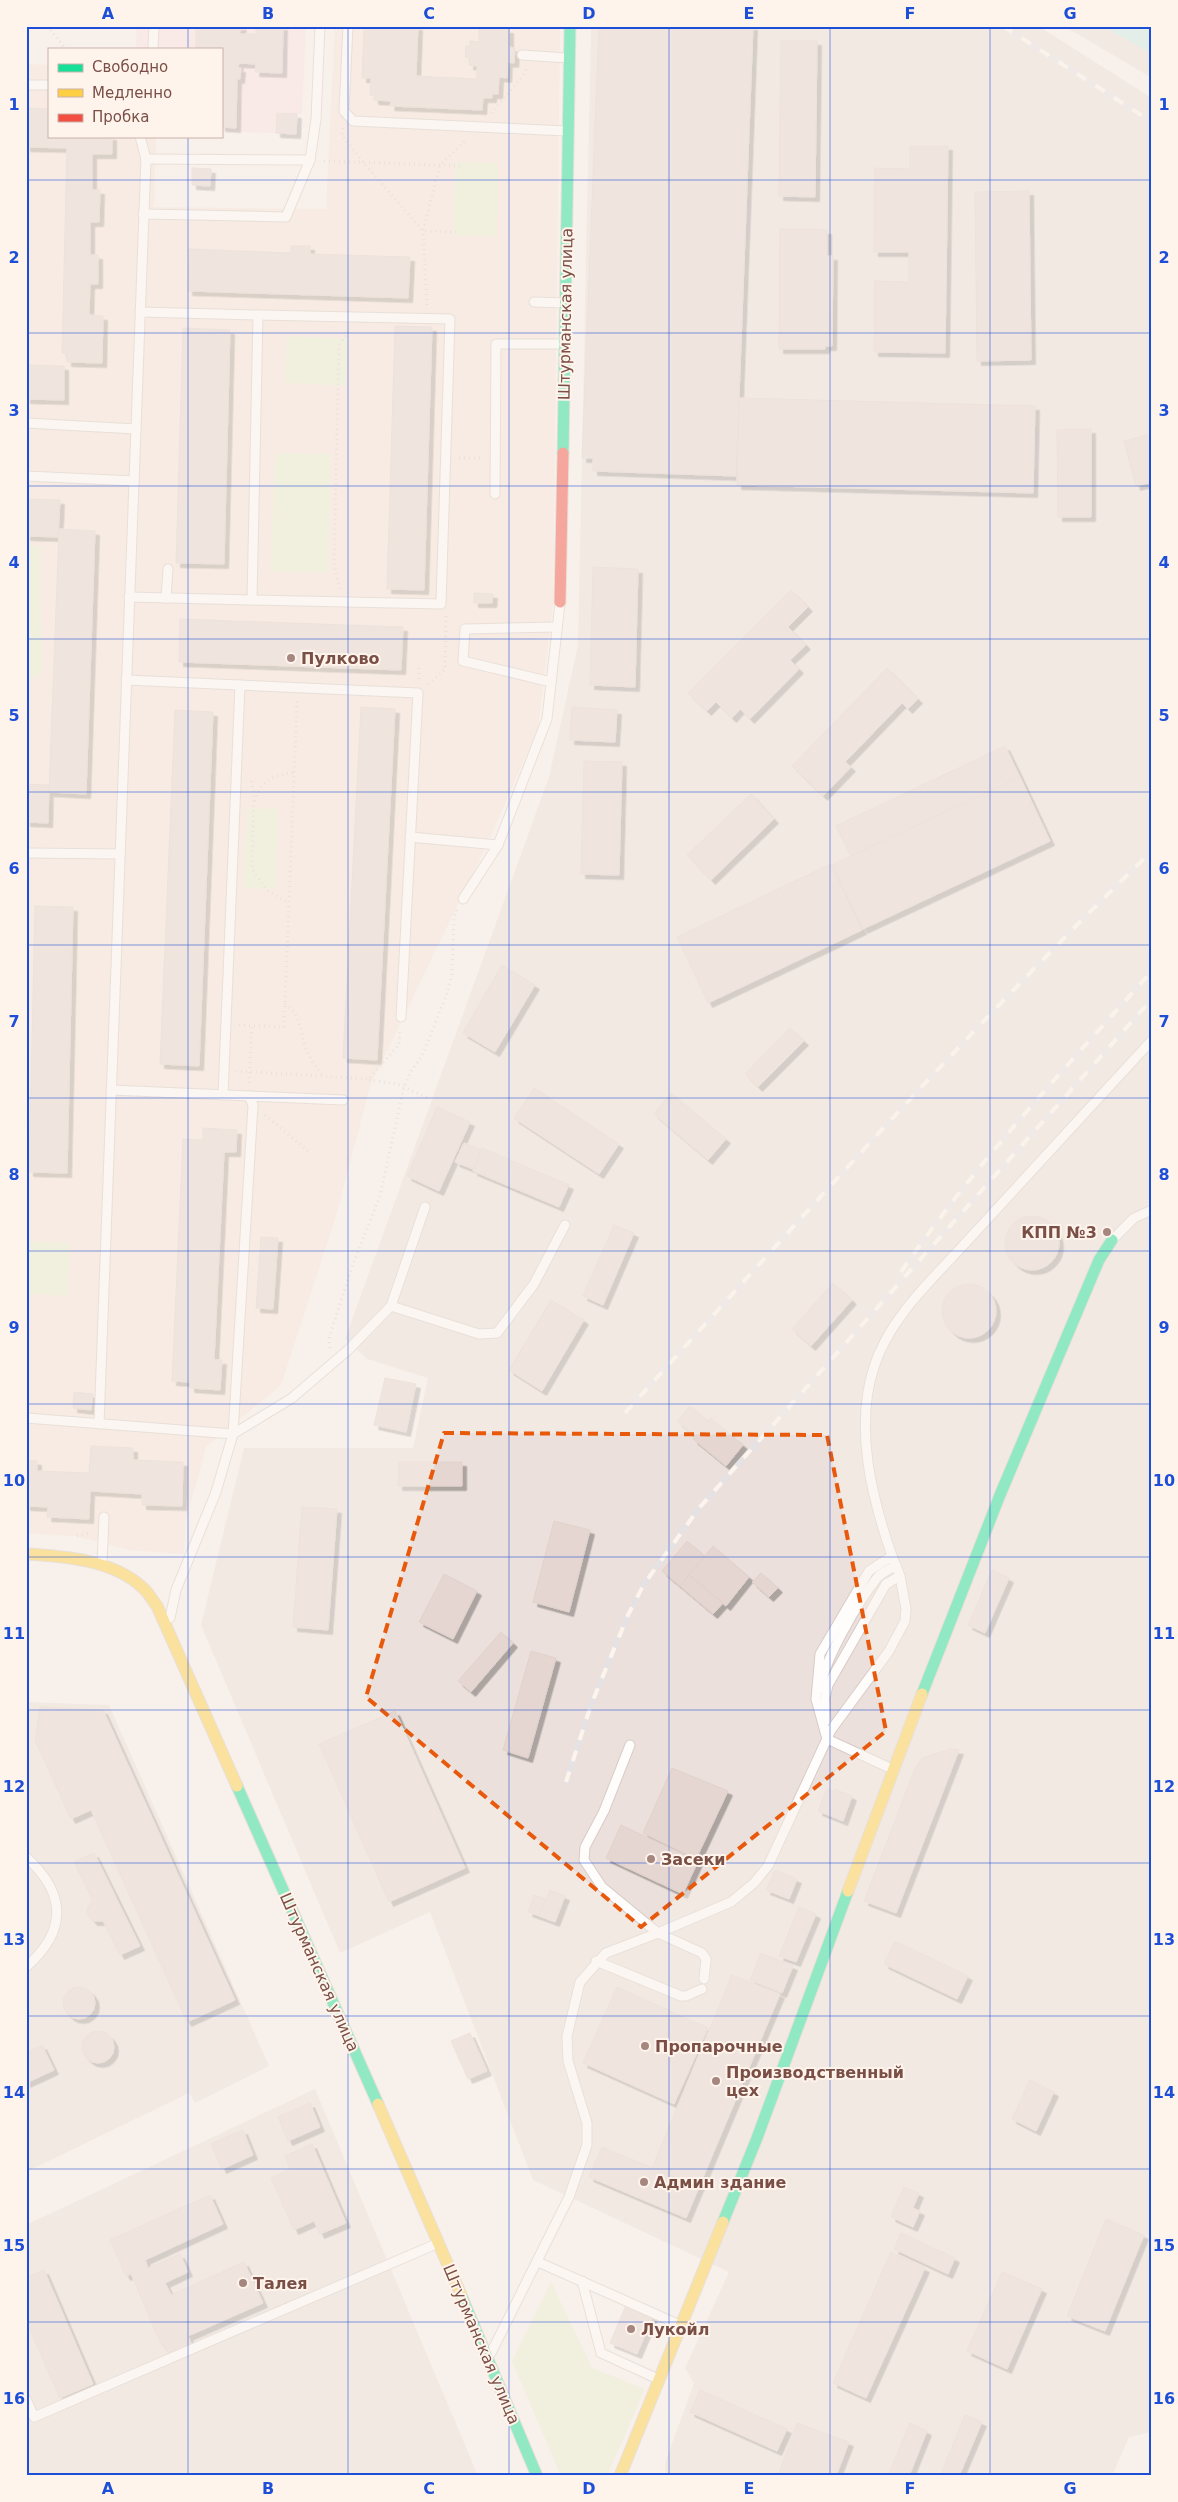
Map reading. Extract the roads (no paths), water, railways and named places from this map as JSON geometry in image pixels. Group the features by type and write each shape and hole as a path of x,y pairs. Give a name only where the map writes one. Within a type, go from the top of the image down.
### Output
{"street":[{"name":"Штурманская улица","path":"560,602 570,26"},
{"path":"620,2476 683,2326 757,2138 893,1770 1000,1495 1099,1260 1112,1240"},
{"name":"Штурманская улица","path":"26,1554 68,1556 102,1566 142,1586 157,1606 168,1627 439,2243 537,2476"}],"lane":[{"path":"153,48 154,26"},
{"path":"144,214 286,218 310,160 316,119 320,26"},
{"path":"348,26 344,110 353,121 568,131"},
{"path":"527,56 570,58"},
{"path":"26,86 48,85"},
{"path":"99,1424 146,159 141,138"},
{"path":"146,159 310,160"},
{"path":"534,302 565,302"},
{"path":"129,597 441,604 450,319 140,312"},
{"path":"252,600 258,315"},
{"path":"495,494 496,344 564,344"},
{"path":"26,423 136,429"},
{"path":"26,476 134,481"},
{"path":"166,598 168,569"},
{"path":"463,899 498,845 547,719 560,602"},
{"path":"551,682 463,660 465,629 557,626"},
{"path":"126,680 418,692 401,1017"},
{"path":"223,1095 240,685"},
{"path":"410,837 498,845"},
{"path":"26,853 120,854"},
{"path":"488,2358 538,2262 569,2197 587,2145 587,2123 568,2061 567,2036 580,1982 596,1961 606,1953 731,1902 754,1883 768,1866 827,1739 889,1651 905,1621 906,1609 900,1576 880,1520 872,1482 866,1432 866,1400 884,1340 920,1295 1152,1040"},
{"path":"111,1090 344,1100"},
{"path":"168,1627 176,1590 216,1492 233,1434 253,1105 249,1096"},
{"path":"26,1418 233,1434 292,1398 333,1363 391,1306 425,1207"},
{"path":"1112,1240 1134,1218 1152,1210"},
{"path":"391,1306 479,1334 497,1333 534,1284 564,1225"},
{"path":"102,1566 104,1517"},
{"path":"893,1770 827,1739 816,1699 820,1654 869,1570 894,1561"},
{"path":"827,1739 825,1698 828,1685 886,1584 900,1576"},
{"path":"630,1746 604,1811 585,1847 584,1860 602,1887 658,1933 702,1953 706,1959 704,1979"},
{"path":"26,1857 38,1868 55,1896 57,1925 50,1942 26,1967"},
{"path":"596,1961 681,1996 686,1996 702,1989"},
{"path":"26,2399 34,2417 439,2243"},
{"path":"538,2262 683,2326"},
{"path":"582,2281 601,2353 660,2380"}],"water":[{"path":"1103,26 1152,26 1152,54"}],"railway":[{"path":"1003,26 1152,122"},
{"path":"625,1413 949,1057 1152,851"},
{"path":"901,1272 929,1232 990,1155 1054,1080 1152,971"},
{"path":"566,1782 591,1705 628,1615 644,1584 700,1507 1152,999"}],"place":[{"name":"Пулково","path":"291,658"},
{"name":"КПП №3","path":"1107,1232"},
{"name":"Засеки","path":"651,1859"},
{"name":"Пропарочные","path":"645,2046"},
{"name":"Производственный цех","path":"716,2081"},
{"name":"Админ здание","path":"644,2182"},
{"name":"Талея","path":"243,2283"},
{"name":"Лукойл","path":"631,2329"}]}
